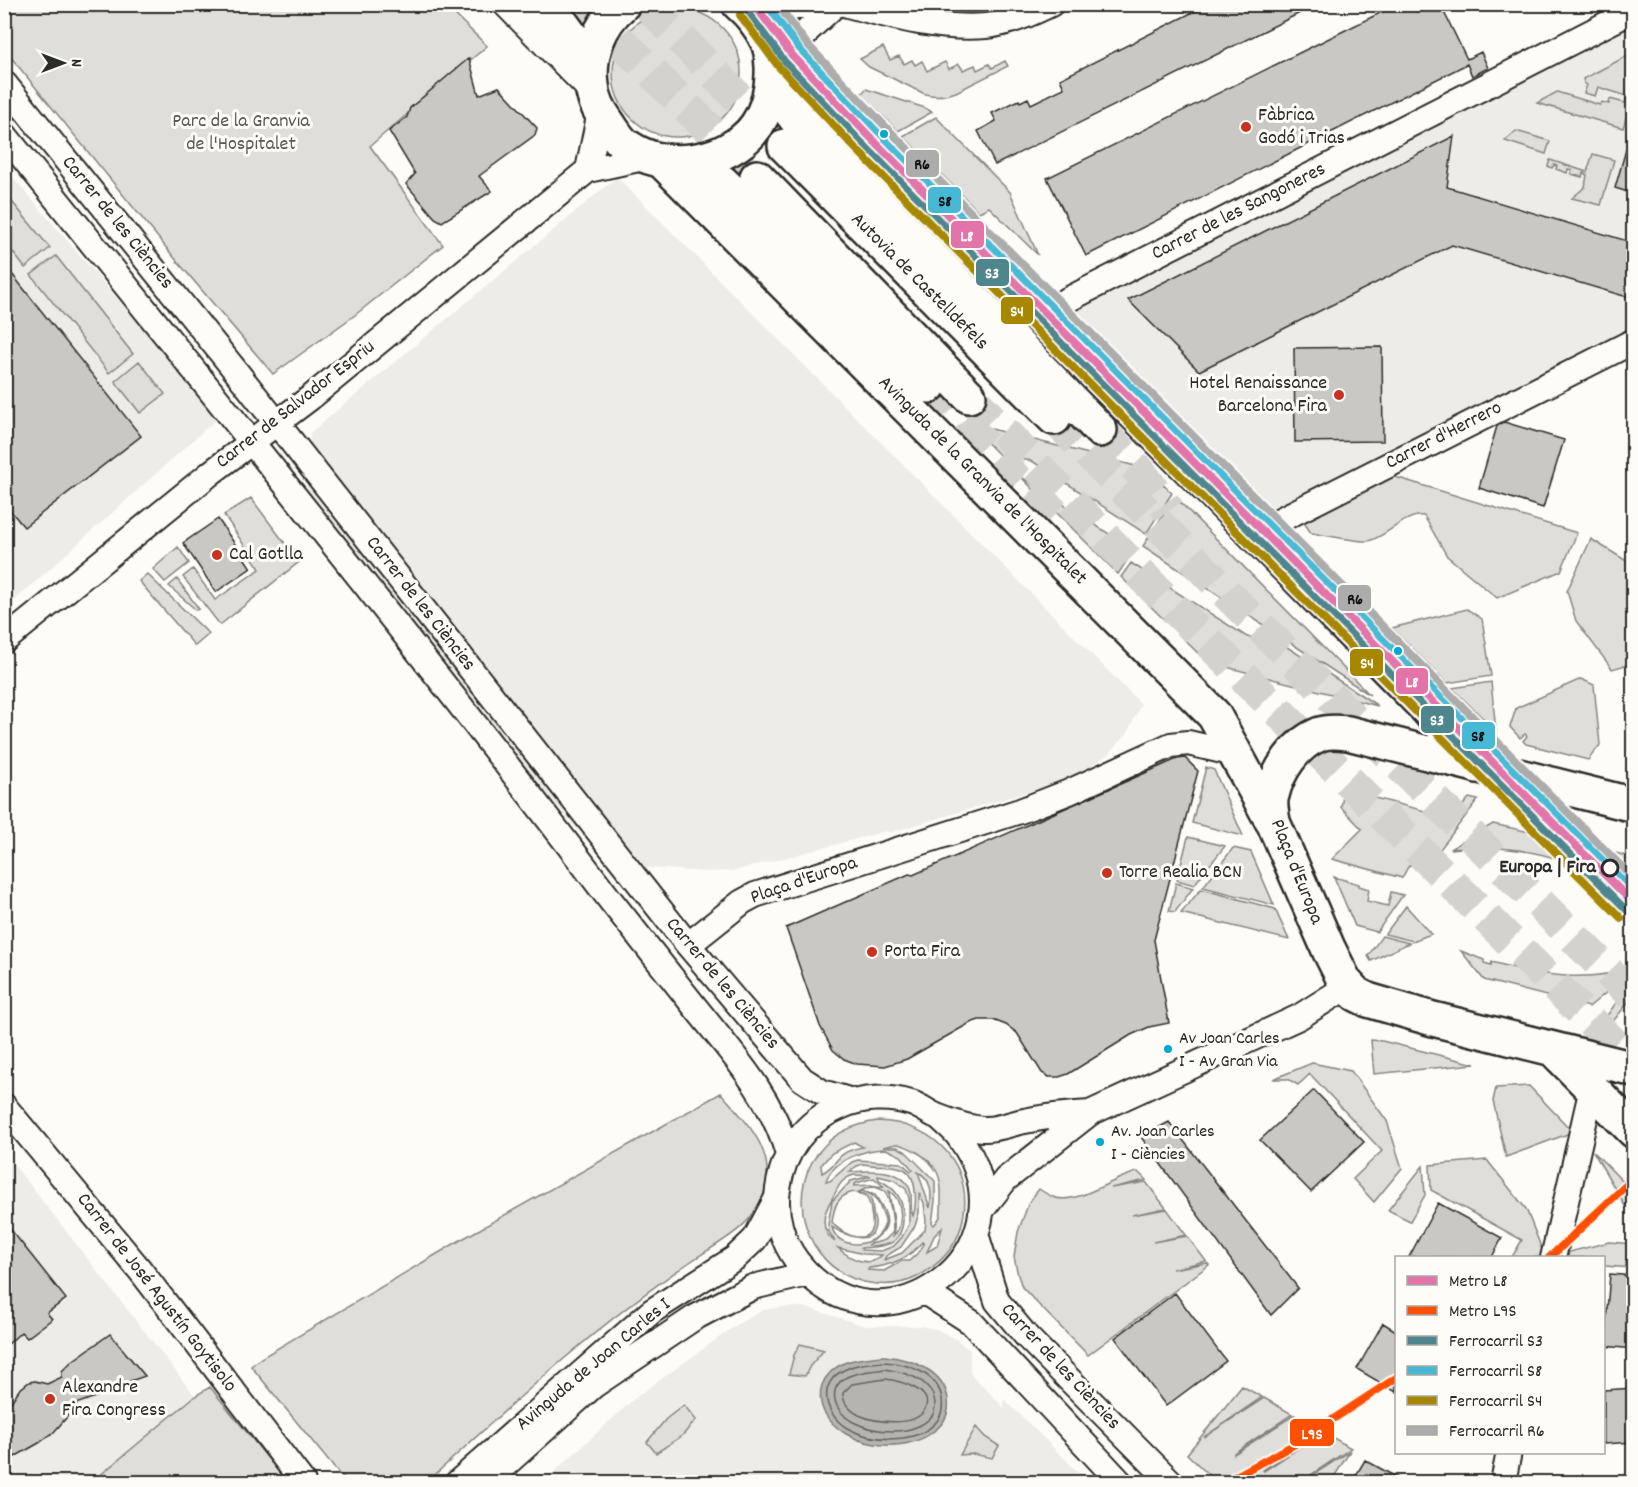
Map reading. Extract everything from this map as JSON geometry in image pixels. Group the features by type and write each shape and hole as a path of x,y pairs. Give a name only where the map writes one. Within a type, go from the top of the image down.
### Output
{"main road":[{"path":"543,4 563,25 623,143 664,160 704,171 728,188 929,386"},
{"path":"595,89 602,29 623,4"},
{"path":"743,8 764,35 804,129 1100,430"},
{"path":"664,160 725,151 743,140 762,115 776,67"},
{"path":"776,67 1036,316 1254,533 1428,710 1477,766"},
{"name":"Autovia de Castelldefels","path":"785,146 1054,418"},
{"name":"Avinguda de la Granvia de l'Hospitalet","path":"664,160 1214,715 1273,822"},
{"path":"757,177 969,396"},
{"name":"Plaça d'Europa","path":"1348,986 1312,915 1273,822 1271,796 1283,767 1296,750 1307,741 1321,734 1348,733 1634,805"},
{"path":"1348,986 1356,994 1368,1000 1433,1019 1634,1069"},
{"path":"1553,1048 1634,1131"}],"street":[{"path":"504,4 595,89 588,170"},
{"path":"743,8 770,13 810,4"},
{"path":"776,67 807,31 836,4"},
{"path":"844,4 902,19 954,26 987,26 1022,18 1051,4"},
{"name":"Carrer de les Sangoneres","path":"1036,316 1634,10"},
{"name":"Carrer de les Ciències","path":"4,83 277,423 688,945 802,1079 822,1092 852,1101"},
{"name":"Carrer de les Ciències","path":"4,134 528,791 641,940 740,1063 763,1095 781,1130 788,1154"},
{"name":"Carrer de Salvador Espriu","path":"4,641 212,472 310,398 588,170 664,160"},
{"name":"Carrer d'Herrero","path":"1254,533 1634,341"},
{"name":"Plaça d'Europa","path":"688,945 742,902 755,895 1020,811 1069,792 1171,745 1188,743 1236,754"},
{"path":"1090,1113 1059,1114 984,1129 939,1117 912,1103 883,1098 852,1101 826,1113 804,1131 788,1154 780,1175 777,1198 780,1226 790,1252 807,1274 833,1293 864,1302 896,1302 926,1293 952,1274 966,1256 979,1223 1006,1179 1090,1113 1299,1017 1348,986"},
{"path":"1553,1256 1592,1088"},
{"name":"Carrer de José Agustín Goytisolo","path":"4,1106 133,1261 303,1482"},
{"path":"939,1117 961,1138 975,1165 981,1188 979,1223"},
{"name":"Avinguda de Joan Carles I","path":"458,1482 652,1311 742,1252 755,1239 777,1198"},
{"name":"Carrer de les Ciències","path":"979,1223 997,1302 1027,1337 1171,1482"},
{"name":"Avinguda de Joan Carles I","path":"486,1482 593,1386 694,1318 753,1287 807,1274"},
{"name":"Carrer de les Ciències","path":"926,1293 971,1322 1120,1482"},
{"path":"1503,1482 1509,1454"}],"shaded area":[{"path":"1633,22 1633,331 1255,516 1065,321 1066,313"},
{"path":"4,167 219,417 5,609 4,609"},
{"path":"617,177 1141,704 1127,734 1109,754 1084,770 1054,784 889,833 887,831 734,871 705,872 609,865 483,722 306,501 310,433"},
{"path":"4,1152 195,1396 92,1482 5,1482"},
{"path":"805,1307 865,1326 920,1326 936,1329 956,1339 970,1351 970,1373 1004,1408 1004,1399 1088,1482 543,1482 635,1398 738,1324 763,1310"}],"green space":[{"name":"Parc de la Granvia de l'Hospitalet","path":"5,4 445,5 487,46 370,146 443,245 355,315 273,374 177,261 5,50"},
{"path":"677,9 702,14 722,28 736,48 741,73 736,98 722,118 702,132 677,137 652,132 632,118 618,98 613,73 618,48 632,28 652,14"},
{"path":"883,47 890,60 899,56 904,64 912,60 915,65 922,61 927,71 945,62 949,69 959,64 963,70 975,65 977,70 989,64 992,68 1005,61 1008,66 956,92 941,96 929,95 869,67 860,59"},
{"path":"1633,53 1633,95 1623,128 1537,103 1557,92 1600,105 1602,102 1609,104 1610,99 1625,103 1627,96 1598,87 1595,96 1584,93 1587,85 1583,79"},
{"path":"866,89 932,112 898,131 861,94"},
{"path":"936,117 1010,192 1038,255 989,207 979,212 903,136"},
{"path":"1516,131 1550,141 1546,154 1505,141"},
{"path":"1593,154 1614,160 1601,205 1572,198 1585,187 1587,175 1583,173 1582,177 1571,174 1572,170 1568,169 1567,173 1556,169 1557,166 1554,165 1552,168 1548,166 1550,160 1587,172"},
{"path":"4,192 50,248 25,268 5,242"},
{"path":"56,256 133,354 109,373 31,275"},
{"path":"139,361 165,394 140,413 115,381"},
{"path":"968,423 1147,469 1172,493 1146,534 1032,461 1019,459 1011,467"},
{"path":"1389,475 1577,533 1561,571 1497,598 1447,556 1424,516 1409,518 1381,536 1368,541 1311,533 1301,518"},
{"path":"1021,477 1134,550 1118,574"},
{"path":"1175,497 1370,695 1143,546"},
{"path":"251,498 299,562 220,625 183,577 193,569 215,600 260,569 224,515"},
{"path":"1591,539 1633,565 1633,663 1612,669 1576,621 1567,591"},
{"path":"178,547 189,563 165,582 153,569"},
{"path":"1131,563 1247,637 1257,637 1264,632 1378,706 1207,662 1121,577"},
{"path":"147,574 209,634 195,646 139,581"},
{"path":"177,579 199,609 196,610 169,586"},
{"path":"1467,609 1482,619 1491,676 1447,683 1392,628"},
{"path":"1581,679 1594,685 1600,745 1588,760 1526,744 1523,741 1527,736 1525,734 1520,738 1510,727 1516,708"},
{"path":"1491,682 1496,731 1452,688"},
{"path":"1206,767 1214,770 1243,836 1192,823"},
{"path":"1344,790 1452,818 1469,798 1478,800 1438,852 1414,862 1402,878 1332,859 1362,829 1341,807"},
{"path":"1493,824 1566,840 1565,852 1572,857 1581,855 1584,843 1632,858 1615,881 1574,864 1535,853 1494,848 1450,849"},
{"path":"1188,837 1225,846 1194,885 1177,880"},
{"path":"1233,848 1251,852 1274,905 1203,887"},
{"path":"1334,877 1369,889 1367,901 1388,906 1391,892 1403,895 1377,932 1355,926"},
{"path":"1176,883 1193,888 1175,912 1169,911"},
{"path":"1201,889 1275,909 1289,940 1181,913"},
{"path":"1406,906 1431,934 1413,941 1385,934"},
{"path":"1382,936 1409,943 1371,961 1368,956"},
{"path":"1461,951 1491,965 1492,962 1527,971 1562,976 1598,975 1633,967 1633,970 1589,1007 1484,980"},
{"path":"1620,997 1630,1000 1607,1029 1599,1027"},
{"path":"1371,1040 1382,1041 1475,1064 1374,1074"},
{"path":"1312,1063 1351,1071 1387,1121 1402,1168 1374,1202 1353,1179 1382,1151 1310,1074 1298,1085 1288,1079 1273,1079"},
{"path":"1529,1086 1573,1132 1506,1157 1493,1101 1496,1088"},
{"path":"721,1093 750,1127 764,1152 767,1180 763,1196 751,1217 732,1234 621,1312 523,1395 428,1481 351,1482 339,1474 251,1366 464,1238"},
{"path":"877,1121 898,1123 934,1139 947,1152 957,1168 963,1186 965,1206 961,1227 950,1250 924,1273 911,1280 898,1283 864,1282 843,1274 826,1261 814,1244 806,1225 802,1204 804,1183 812,1163 825,1145 836,1135 849,1128","holes":["854,1142 863,1147 842,1155 822,1173 821,1165 832,1153","896,1144 917,1152 934,1167 939,1177 941,1213 934,1225 932,1223 935,1181 905,1151 897,1147 883,1147","886,1149 901,1156 913,1170 911,1171 901,1163 858,1160 852,1162 830,1181 826,1181 835,1167 851,1157 869,1151","863,1164 904,1169 913,1181 916,1201 913,1216 911,1193 901,1178 885,1172 849,1172","918,1172 928,1183 931,1197 930,1208","854,1175 871,1176 851,1181 832,1201 828,1224 829,1232 835,1242 827,1232 824,1221 829,1204 842,1181","878,1176 894,1180 906,1189 909,1198 909,1224 894,1246 881,1251 862,1250 861,1248 890,1244 897,1238 902,1226 903,1212 900,1199 893,1190 879,1180","874,1178 884,1187 854,1186 856,1183","875,1187 885,1191 889,1201 893,1232 885,1240 868,1245 885,1229 886,1218 875,1195 862,1190","889,1191 894,1195 901,1214 899,1227 892,1238 894,1221","854,1192 867,1199 870,1204 872,1221 872,1227 865,1236 847,1234 858,1238 865,1237 871,1235 874,1230 872,1201 858,1192 866,1192 877,1200 885,1223 875,1238 867,1242 858,1244 842,1240 832,1227 845,1234 832,1222 835,1207 840,1199 848,1194","919,1192 924,1203 925,1230 902,1253 884,1260 886,1256 901,1247 915,1226 919,1213","942,1228 937,1246 927,1252 934,1236","922,1242 924,1244 909,1261 902,1261 884,1271 868,1270 905,1257","838,1248 864,1254 882,1255 865,1262"]},
{"path":"1593,1151 1633,1192 1633,1198 1625,1206"},
{"path":"1487,1160 1526,1209 1545,1256 1513,1256 1522,1240 1431,1190 1430,1165"},
{"path":"1423,1166 1425,1195 1410,1221 1388,1210"},
{"path":"1138,1172 1146,1180 1111,1188 1146,1182 1166,1208 1132,1215 1167,1209 1186,1235 1153,1242 1187,1236 1206,1261 1172,1269 1207,1263 1209,1265 1088,1355 1022,1287 1014,1257 1018,1232 1029,1202 1039,1189 1056,1198 1065,1199 1086,1194"},
{"path":"1609,1242 1633,1244 1633,1268 1605,1266 1605,1256 1568,1256 1569,1252"},
{"path":"800,1344 824,1350 810,1366 805,1376 789,1374 794,1355"},
{"path":"1242,1386 1262,1397 1204,1437 1264,1398 1292,1414 1234,1454 1294,1415 1321,1431 1264,1471 1323,1432 1351,1448 1300,1482 1216,1482 1187,1454"},
{"path":"210,1387 287,1482 92,1482 195,1396"},
{"path":"684,1405 696,1420 682,1436 656,1453 647,1442 666,1419"},
{"path":"976,1427 985,1437 999,1446 992,1458 973,1454 960,1455"},
{"path":"1350,1451 1331,1482 1302,1482"}],"water":[{"path":"885,1356 915,1363 933,1373 940,1380 948,1399 946,1417 938,1428 921,1439 907,1444 875,1444 845,1433 833,1424 824,1412 820,1398 824,1381 841,1365 849,1361"}],"building":[{"path":"1209,4 1318,4 995,165 978,131 996,121 992,113 1019,100 1020,102 1028,98 1031,104 1064,88 1060,79"},
{"name":"Fàbrica Godó i Trias","path":"1398,4 1440,4 1467,59 1481,52 1488,68 1472,76 1467,64 1086,256 1047,178"},
{"path":"469,58 479,95 499,87 537,128 535,135 479,176 492,191 442,222 435,218 406,184 415,174 389,131 407,117 410,108"},
{"path":"1454,136 1447,187 1634,243 1634,299 1452,245 1199,371 1128,300"},
{"path":"1629,139 1634,139 1634,194 1615,188"},
{"path":"4,264 141,436 24,527 4,503"},
{"name":"Hotel Renaissance Barcelona Fira","path":"1382,347 1383,441 1295,442 1294,348"},
{"path":"1504,422 1564,440 1543,508 1479,488 1497,426"},
{"name":"Cal Gotlla","path":"218,519 251,568 216,592 183,543"},
{"path":"1185,758 1198,771 1154,940 1169,1023 1149,1027 1131,1035 1068,1074 1059,1077 1049,1077 1042,1073 1017,1033 993,1020 979,1020 970,1023 907,1059 885,1066 857,1064 844,1059 833,1050 820,1026 786,928 1177,759"},
{"path":"1314,1090 1364,1142 1311,1192 1260,1140"},
{"path":"1169,1122 1298,1288 1271,1315 1141,1137"},
{"path":"1438,1203 1502,1238 1493,1256 1410,1256"},
{"path":"4,1221 66,1299 47,1313 52,1319 27,1338 21,1332 4,1348"},
{"path":"1610,1274 1634,1276 1634,1349 1605,1346"},
{"path":"1175,1293 1226,1361 1166,1406 1115,1338"},
{"path":"1383,1323 1395,1330 1395,1391 1357,1369"},
{"name":"Alexandre Fira Congress","path":"110,1334 145,1376 122,1384 123,1387 73,1405 67,1417 54,1432 4,1463 4,1405 11,1402 19,1390 29,1382 47,1384 62,1377 62,1371 71,1362"},
{"path":"1634,1388 1634,1442 1605,1444 1605,1390"},
{"path":"1365,1460 1405,1482 1352,1482"}],"tunnel":[{"path":"583,4 757,177"},
{"path":"647,4 785,146"},
{"path":"929,386 1016,479 1058,517"},
{"path":"969,396 1156,590 1634,1064"},
{"path":"1054,418 1246,613 1634,997"},
{"path":"1100,430 1141,473 1169,511"}],"metro line":[{"name":"L8","path":"754,4 792,55 869,136 1634,904"},
{"name":"L9S","path":"1551,1256 1634,1178"},
{"name":"L9S","path":"1225,1482 1295,1444 1395,1379"}],"rail line":[{"name":"S8","path":"766,4 799,49 875,130 1634,892"},
{"name":"R6","path":"777,4 806,43 882,123 1634,879"},
{"name":"S3","path":"747,9 785,61 863,142 1628,911"},
{"name":"S4","path":"740,15 779,67 856,149 1621,918"}],"place":[{"name":"Fàbrica Godó i Trias","path":"1246,127"},
{"name":"Hotel Renaissance Barcelona Fira","path":"1339,395"},
{"name":"Cal Gotlla","path":"217,555"},
{"name":"Europa | Fira","path":"1610,868"},
{"name":"Torre Realia BCN","path":"1107,873"},
{"name":"Porta Fira","path":"872,952"},
{"name":"Av Joan Carles I - Av Gran Via","path":"1168,1049"},
{"name":"Av. Joan Carles I - Ciències","path":"1100,1142"},
{"name":"Alexandre Fira Congress","path":"50,1399"}]}
